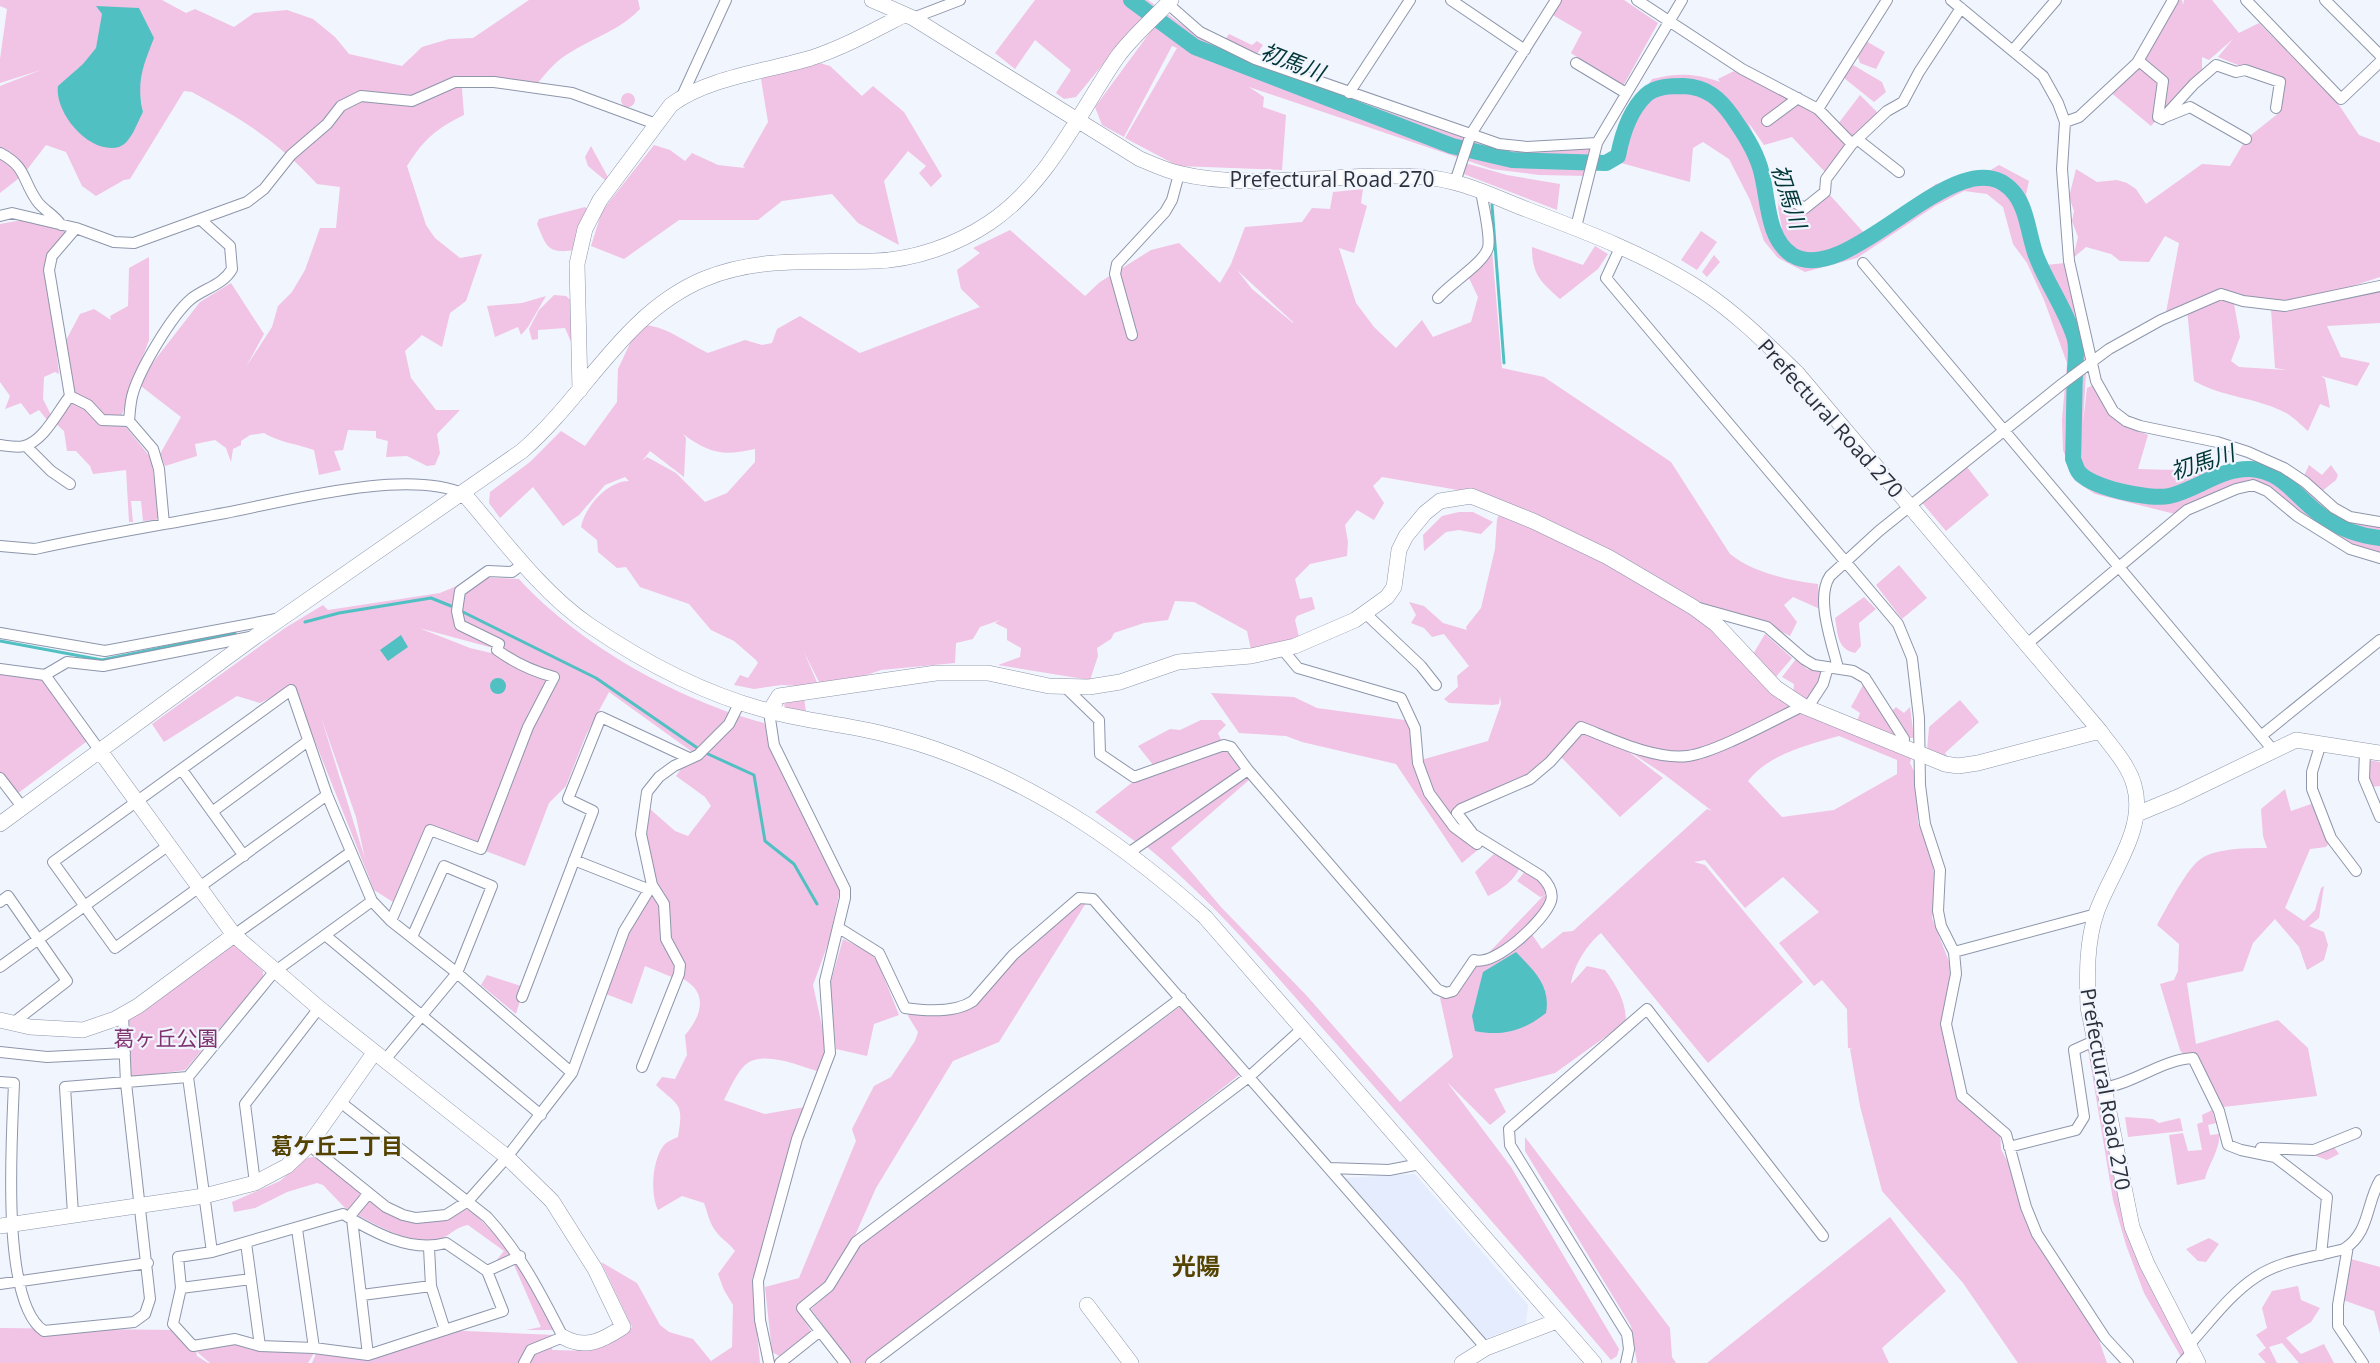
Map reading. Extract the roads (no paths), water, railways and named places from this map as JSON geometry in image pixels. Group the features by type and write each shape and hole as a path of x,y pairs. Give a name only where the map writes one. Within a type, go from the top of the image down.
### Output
{"street":[{"path":"682,96 726,0"},
{"name":"Prefectural Road 270","path":"872,0 908,17 1140,159 1179,174 1246,180 1379,176 1455,182 1576,227 1663,267 1703,291 1757,334 1797,374 2100,731 2124,763 2134,786 2137,814 2128,843 2096,914 2087,972 2088,1007 2132,1227 2190,1356"},
{"path":"580,390 577,264 585,229 600,200 671,105 682,96 841,47 908,17 960,0"},
{"path":"1349,93 1410,0"},
{"path":"1450,0 1525,50"},
{"path":"1455,182 1471,135 1556,0"},
{"path":"1637,0 1742,69 1818,109 1854,142 1899,172"},
{"path":"1576,227 1596,146 1668,20 1682,0"},
{"path":"1818,109 1887,0"},
{"path":"1952,0 2014,49 2043,76 2065,122 2062,169 2065,237 2096,381 2113,411 2126,421 2248,452 2284,468 2342,513 2380,522"},
{"path":"2014,49 2056,0"},
{"path":"2065,122 2079,117 2127,75 2139,61 2173,0"},
{"path":"2246,0 2341,99 2380,62"},
{"path":"2325,0 2380,55"},
{"path":"0,824 256,636 464,494 536,439 634,325 668,298 703,280 743,267 781,262 874,261 910,256 945,246 973,233 1004,213 1028,190 1052,160 1120,54 1168,4 1200,32 1255,59 1471,135 1499,144 1527,147 1596,146"},
{"path":"1792,201 1805,208 1825,192 1826,179 1854,142 1887,111 1903,102 1919,72 1961,8"},
{"path":"2139,61 2163,81 2158,117 2162,119"},
{"path":"1576,63 1626,93"},
{"path":"2162,119 2194,84 2216,65 2236,72 2245,70 2280,82 2276,108"},
{"path":"0,216 12,213 76,228 114,242 134,243 247,202 264,189 291,155 327,124 341,106 361,96 412,101 454,82 494,82 572,93 656,124"},
{"path":"1767,121 1798,98"},
{"path":"2162,119 2190,107 2246,139"},
{"path":"0,153 15,161 22,169 38,203 56,216 62,225"},
{"path":"1132,335 1115,274 1117,264 1165,212 1172,200 1179,174"},
{"path":"1438,298 1448,285 1479,261 1488,247 1482,191"},
{"path":"164,524 159,469 153,449 129,421 132,394 145,366 168,328 191,299 224,280 232,269 230,246 201,220"},
{"path":"26,446 50,424 70,396 49,270 52,256 76,228"},
{"path":"1620,248 1606,278 1898,624 1912,658 1919,718 1919,753 1925,824 1940,870 1938,911 1941,926 1954,952 1956,974 1946,1024 1962,1096 2006,1134 2026,1207 2037,1234 2105,1338 2128,1363"},
{"path":"1863,263 2273,750"},
{"path":"1066,688 1099,720 1100,754 1134,777 1224,745 1231,747 1248,770 1437,989 1446,993 1454,990 1474,960 1479,962 1495,956 1527,933 1551,902 1548,883 1473,834 1457,813 1530,779 1550,762 1581,728 1645,751 1688,756 1710,750 1806,706 1833,668 1822,597 1824,585 1846,562 1910,506 2109,349 2161,320 2221,294 2243,301 2285,306 2380,286"},
{"path":"70,396 88,405 102,420 129,421"},
{"path":"0,445 26,446 51,471 70,484"},
{"path":"0,546 35,549 353,489 408,484 448,487 464,494 562,604 589,624 689,681 769,712 882,733 954,756 1015,782 1060,806 1130,852 1205,917 1594,1363"},
{"path":"2027,644 2187,510 2236,489 2253,485 2267,491 2297,516 2350,549 2380,558"},
{"path":"769,1363 760,1320 758,1281 797,1139 830,1053 824,991 839,928 845,889 774,745 769,712 779,696 936,673 988,673 1066,688 1120,682 1178,662 1251,656 1283,650 1329,633 1365,613 1387,597 1394,587 1399,550 1406,536 1425,513 1440,501 1471,496 1533,521 1608,557 1693,607 1716,624 1776,688 1806,706 1919,753 1958,766 1978,763 2100,731"},
{"path":"391,921 430,830 481,849 528,726 554,677 531,671 511,660 496,650 499,644 460,625 460,591 488,571 512,572 524,563"},
{"path":"1693,607 1767,627 1804,659 1833,668 1853,671 1865,678 1904,739 1903,747"},
{"path":"1365,613 1421,666 1436,685"},
{"path":"0,633 105,651 282,618"},
{"path":"0,669 45,675 67,662 103,666 256,636"},
{"path":"2261,736 2380,639"},
{"path":"1283,650 1298,668 1401,698 1414,728 1418,763 1434,800 1454,827 1470,841 1506,856"},
{"path":"45,675 234,935 274,972 507,1157 552,1201 595,1269 623,1327 593,1343 583,1345 563,1337 520,1256 487,1217 339,1101"},
{"path":"327,795 116,948 53,862 138,803 291,690 327,795 372,901 391,921 457,973 572,1073"},
{"path":"642,1067 679,974 680,965 666,939 664,904 651,888 641,834 647,792 659,777 689,758 698,755 729,724 740,702"},
{"path":"522,997 593,812 568,799 601,717 689,758"},
{"path":"2137,814 2178,797 2296,740 2372,752 2364,779 2380,817"},
{"path":"212,812 308,741"},
{"path":"2321,743 2312,772 2312,789 2331,838 2356,872"},
{"path":"182,770 244,856"},
{"path":"1130,852 1248,770"},
{"path":"0,778 22,808"},
{"path":"0,967 169,845"},
{"path":"6,1022 83,1030 123,1015 351,852"},
{"path":"574,860 651,888"},
{"path":"4,1226 204,1196 255,1183 286,1166 309,1145 339,1101 422,1015 457,973 492,886 444,866 412,937"},
{"path":"309,1145 386,1207 416,1218 446,1215 468,1201 507,1157 572,1073 624,932 651,888"},
{"path":"0,902 8,896 67,981 6,1022"},
{"path":"839,928 879,953 904,1008 933,1010 954,1008 965,1006 973,1001 1013,955 1079,898 1093,899 1486,1348"},
{"path":"73,1214 65,1087 188,1077 274,972 372,901"},
{"path":"1954,952 2096,914"},
{"path":"325,935 541,1115"},
{"path":"845,1363 802,1308 828,1286 856,1242 1181,998"},
{"path":"255,1183 245,1104 319,1008"},
{"path":"1626,1363 1629,1349 1626,1334 1510,1145 1509,1129 1647,1009 1823,1236"},
{"path":"0,1082 14,1083 4,1226 15,1281 24,1310 35,1325 44,1331 134,1322 145,1314 150,1299 148,1263 126,1083 123,1015"},
{"path":"870,1363 1250,1076 1303,1028"},
{"path":"2009,1147 2076,1130 2084,1117 2074,1050 2094,1041"},
{"path":"0,1052 47,1057 125,1053"},
{"path":"2103,1088 2122,1085 2178,1059 2193,1058 2219,1111 2228,1144 2241,1150 2275,1157 2327,1197 2321,1255"},
{"path":"188,1077 212,1252"},
{"path":"2228,1144 2314,1150 2356,1133"},
{"path":"1329,1168 1389,1170 1420,1164"},
{"path":"2190,1356 2242,1287 2275,1267 2348,1246 2361,1232 2380,1180"},
{"path":"368,1355 362,1295 350,1218 369,1193"},
{"path":"343,1214 350,1218 395,1240 429,1248 446,1243 487,1271 503,1311 368,1355 314,1348 260,1347 235,1339 193,1346 173,1324 181,1288 178,1257 212,1252 343,1214"},
{"path":"297,1229 314,1348"},
{"path":"246,1243 260,1347"},
{"path":"2348,1246 2338,1305 2338,1326 2363,1363"},
{"path":"429,1248 431,1286 445,1330"},
{"path":"487,1271 520,1256"},
{"path":"0,1284 148,1263"},
{"path":"181,1288 250,1279"},
{"path":"362,1295 431,1286"},
{"path":"1087,1305 1131,1363"},
{"path":"1462,1363 1486,1348 1557,1321"},
{"path":"780,1363 820,1331"},
{"path":"524,1363 531,1350 563,1337"}],"water":[{"path":"96,6 139,8 154,38 142,74 140,92 143,112 130,137 119,147 108,148 85,138 68,119 58,96 58,86 83,64 96,48 102,14"},
{"path":"401,635 408,647 388,661 380,650"},
{"path":"498,678 504,680 506,686 504,692 498,694 492,692 490,686 492,680"},
{"path":"1516,952 1540,979 1546,995 1546,1013 1530,1024 1513,1031 1485,1033 1475,1031 1472,1016 1483,972"}],"waterway":[{"name":"初馬川","path":"1131,0 1195,47 1452,146 1512,160 1606,163 1618,156 1628,123 1635,108 1646,95 1669,86 1692,87 1706,91 1723,104 1755,153 1763,178 1772,227 1783,247 1792,255 1817,260 1845,251 1937,193 1967,180 1993,179 2015,194 2019,201 2026,217 2037,258 2074,336 2076,349 2073,459 2078,471 2084,477 2094,483 2120,491 2160,497 2179,493 2229,472 2250,469 2262,471 2282,481 2331,522 2366,536 2380,538"},
{"path":"1492,205 1504,363"},
{"path":"305,622 339,613 431,598 451,606"},
{"path":"461,611 596,678 696,747"},
{"path":"0,641 102,660 235,633"},
{"path":"708,754 754,775 765,841 794,864 817,904"}],"district":[{"name":"葛ケ丘二丁目","path":"337,1145"},
{"name":"光陽","path":"1196,1265"}],"park label":[{"name":"葛ヶ丘公園","path":"166,1038"}]}
